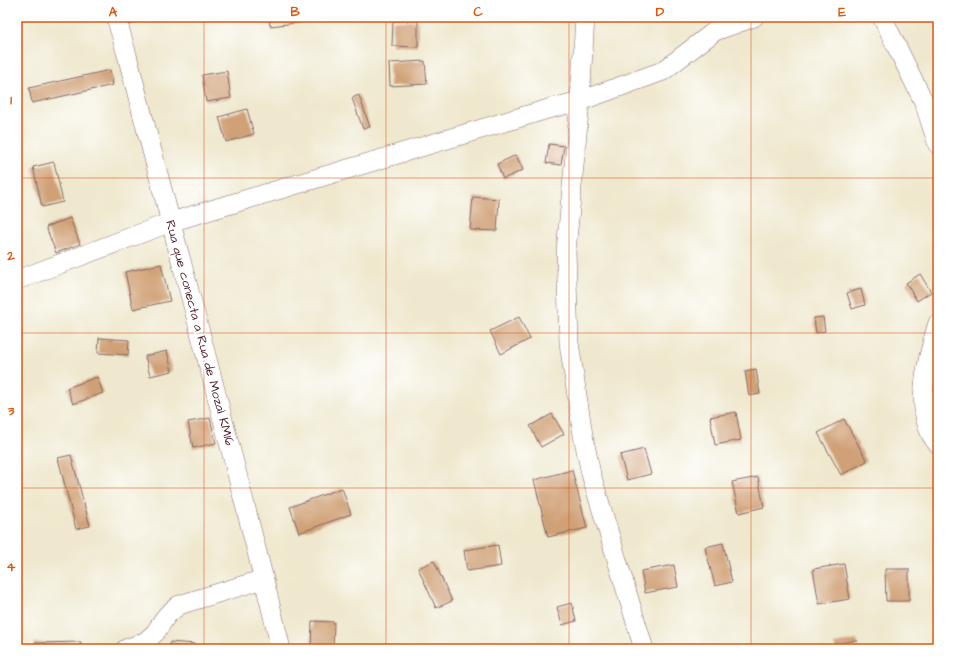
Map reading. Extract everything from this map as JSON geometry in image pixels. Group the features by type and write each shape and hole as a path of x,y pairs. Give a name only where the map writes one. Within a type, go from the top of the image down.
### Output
{"street":[{"name":"Rua que conecta a Rua de Mozal KM16","path":"116,17 171,222 281,649"},
{"path":"585,17 580,101 566,251 569,343 583,435 591,474 644,649"},
{"path":"17,280 171,222 548,109 580,101 662,71 715,31 754,17"},
{"path":"882,17 924,102 938,145"},
{"path":"938,323 930,352 922,399 929,431 938,444"},
{"path":"126,649 145,642 154,633 167,615 180,605 264,580"}],"building":[{"path":"127,17 143,17 144,20 129,25"},
{"path":"269,17 305,17 305,22 270,26"},
{"path":"393,21 418,21 418,47 392,46"},
{"path":"425,61 427,84 390,86 389,63"},
{"path":"110,70 113,85 32,103 29,88"},
{"path":"227,71 231,98 206,102 202,75"},
{"path":"359,95 370,127 363,129 352,98"},
{"path":"247,109 254,134 226,142 219,117"},
{"path":"549,144 564,146 561,165 546,163"},
{"path":"516,155 523,170 503,179 497,164"},
{"path":"54,162 63,202 42,207 33,167"},
{"path":"473,197 499,199 497,231 470,230"},
{"path":"70,218 80,244 56,253 46,227"},
{"path":"161,264 170,301 133,309 125,272"},
{"path":"920,274 931,292 917,301 906,283"},
{"path":"861,289 865,305 852,309 847,293"},
{"path":"519,317 530,339 501,354 490,331"},
{"path":"823,317 825,331 816,333 814,318"},
{"path":"99,338 129,340 128,355 98,353"},
{"path":"167,351 172,371 150,376 145,356"},
{"path":"756,369 760,394 749,396 745,371"},
{"path":"97,377 103,393 73,404 67,388"},
{"path":"736,412 741,440 715,445 710,417"},
{"path":"552,414 564,434 541,447 530,426"},
{"path":"210,418 216,443 193,448 188,422"},
{"path":"844,419 867,461 841,475 818,433"},
{"path":"644,449 651,474 627,480 620,455"},
{"path":"71,455 90,526 76,529 58,458"},
{"path":"572,470 587,528 548,537 534,480"},
{"path":"758,477 764,507 739,513 732,482"},
{"path":"342,488 351,514 299,533 290,507"},
{"path":"723,543 732,582 715,586 705,547"},
{"path":"498,545 501,566 467,571 464,550"},
{"path":"434,561 452,601 436,608 418,568"},
{"path":"844,564 850,599 819,604 813,569"},
{"path":"674,565 678,587 645,593 641,571"},
{"path":"885,569 909,569 909,601 886,601"},
{"path":"572,603 576,621 562,625 557,607"},
{"path":"312,621 334,622 333,649 311,649"},
{"path":"857,640 858,647 835,649 834,644"},
{"path":"81,642 81,649 34,649 34,643"},
{"path":"170,642 195,644 195,649 169,649"}]}
